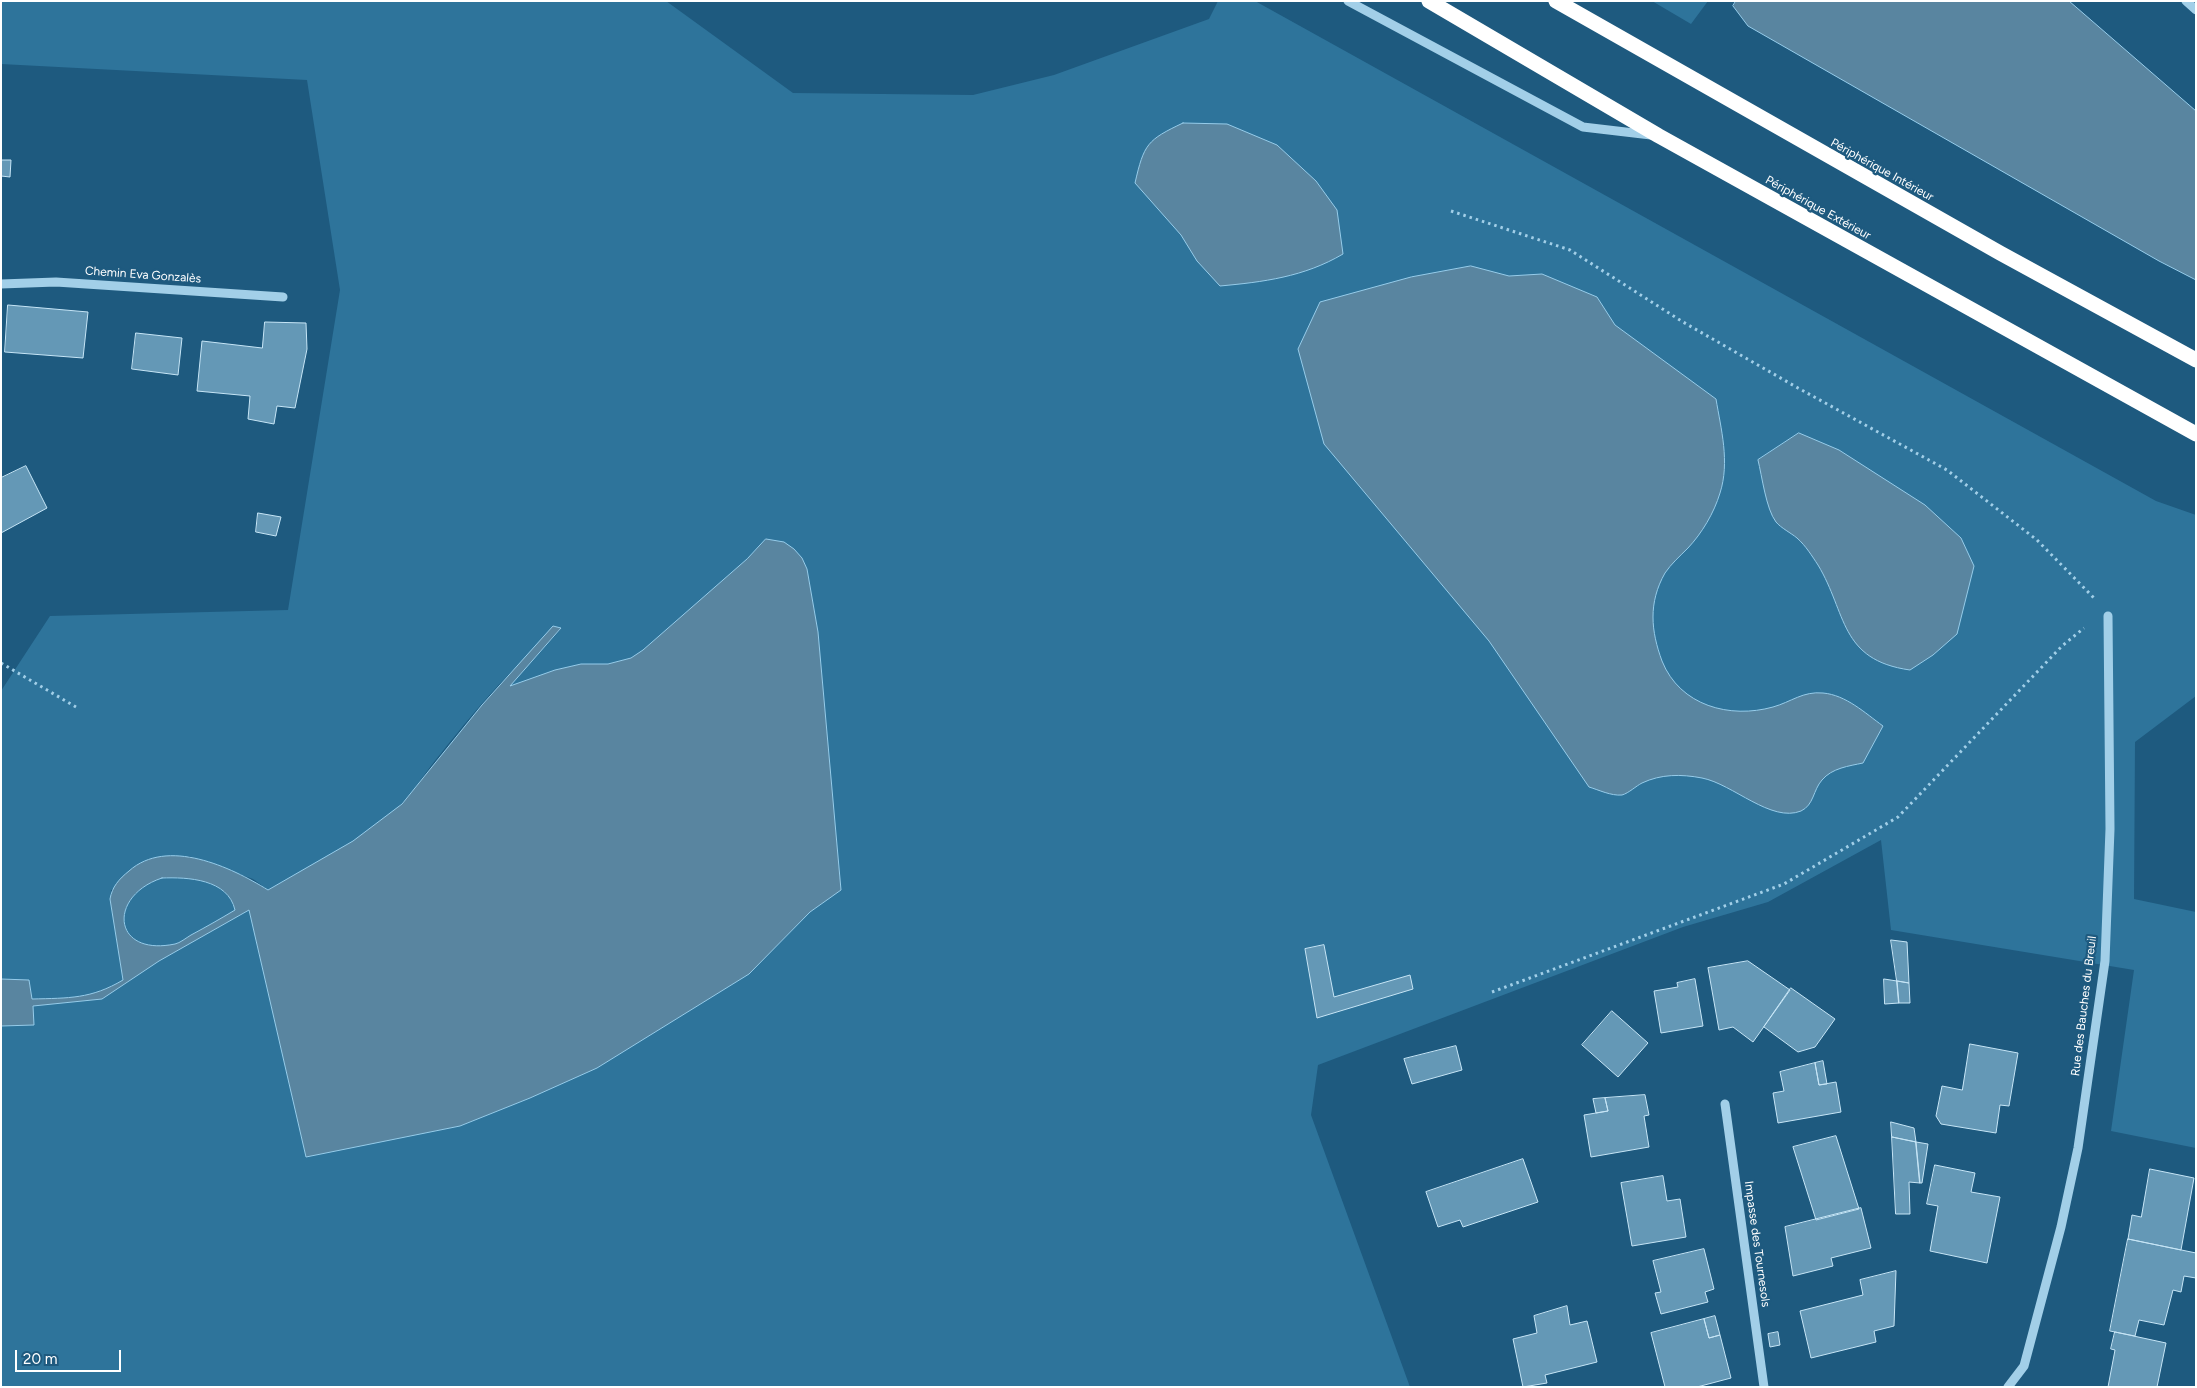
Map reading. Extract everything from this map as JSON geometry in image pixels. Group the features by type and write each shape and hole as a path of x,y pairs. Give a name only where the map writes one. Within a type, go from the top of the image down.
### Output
{"highway":[{"name":"Périphérique Extérieur","path":"1429,1 1659,136 2196,434"},
{"name":"Périphérique Intérieur","path":"1556,1 2000,253 2196,360"}],"street":[{"path":"1348,1 1583,127 1659,136"},
{"path":"2186,1 2196,10"},
{"name":"Chemin Eva Gonzalès","path":"1,284 56,282 283,298"},
{"name":"Rue des Bauches du Breuil","path":"2008,1387 2024,1366 2061,1227 2078,1148 2105,961 2110,829 2108,616"},
{"name":"Impasse des Tournesols","path":"1724,1104 1764,1387"}],"path":[{"path":"1452,211 1570,250 1691,327 1947,470 2037,540 2092,595 2108,616 2078,632 2062,646 1898,817 1784,884 1492,992"},
{"path":"1,663 76,707"}],"shaded area":[{"path":"1,1 666,1 793,93 973,95 1054,75 1209,19 1218,1 1255,1 2156,501 2196,515 2196,696 2135,742 2134,899 2196,912 2196,1148 2111,1131 2134,970 1891,930 1881,840 1768,902 1683,927 1318,1065 1311,1115 1410,1387 1,1387 1,1026 33,1025 32,1006 102,999 159,961 249,910 306,1156 460,1126 530,1098 597,1068 749,974 810,912 841,890 818,632 807,569 802,558 783,542 766,539 747,559 643,650 631,658 608,664 581,664 555,670 509,687 561,629 528,656 483,702 407,797 389,816 339,851 268,890 253,879 189,856 111,890 110,899 123,980 101,991 90,994 68,998 32,999 29,980 1,979 1,691 50,616 288,610 340,290 307,80 1,64"},
{"path":"1652,1 1708,1 1691,24"},
{"path":"1736,1 2069,1 2196,111 2196,280 2159,261 1748,26 1733,6"},
{"path":"1183,123 1227,124 1277,145 1316,181 1337,210 1343,254 1313,268 1283,277 1252,283 1220,286 1197,261 1181,235 1135,183 1141,160 1149,145 1154,139"},
{"path":"1471,266 1509,276 1542,274 1597,297 1615,325 1716,399 1724,458 1723,481 1720,493 1703,529 1667,570 1660,584 1656,595 1653,617 1655,639 1662,661 1670,676 1681,689 1708,705 1724,710 1757,710 1773,707 1803,695 1823,693 1840,697 1862,710 1883,726 1863,763 1841,768 1826,776 1819,784 1809,805 1801,811 1777,812 1714,782 1702,778 1679,775 1649,780 1622,795 1609,794 1589,787 1489,641 1324,444 1298,349 1320,302 1411,277"},
{"path":"1799,433 1839,450 1925,505 1961,538 1974,566 1957,634 1933,655 1910,670 1887,665 1870,656 1857,645 1848,632 1827,583 1809,551 1795,536 1778,524 1773,516 1767,501 1758,460"},
{"path":"766,539 784,542 802,558 807,569 818,632 841,890 810,912 749,974 597,1068 530,1098 460,1126 306,1157 249,910 159,961 102,999 33,1006 34,1025 1,1026 1,979 29,980 32,999 69,998 90,994 123,980 110,899 112,891 119,880 144,861 162,856 199,859 236,873 268,890 353,841 402,804 482,705 553,626 561,628 510,686 555,670 581,664 608,664 631,658 643,650 747,559","holes":["162,878 183,878 206,882 216,886 231,900 235,910 177,943 154,946 139,942 129,934 124,923 125,910 132,898 144,887"]},
{"path":"162,878 184,878 216,886 231,900 235,910 177,943 154,946 139,942 129,934 124,923 125,910 132,898 144,887"}],"building":[{"path":"1,160 11,160 10,177 1,176"},
{"path":"8,305 88,312 83,358 5,352"},
{"path":"265,322 306,323 307,349 295,408 277,406 274,424 248,419 250,396 197,391 202,341 262,348"},
{"path":"136,333 182,338 178,375 132,369"},
{"path":"26,466 47,508 1,533 1,478"},
{"path":"258,513 281,517 276,536 256,532"},
{"path":"1891,940 1907,942 1909,983 1897,981"},
{"path":"1324,945 1334,997 1410,975 1413,989 1317,1018 1305,949"},
{"path":"1748,961 1790,990 1753,1042 1733,1027 1719,1030 1708,968"},
{"path":"1695,979 1703,1026 1661,1033 1654,991 1678,987 1677,983"},
{"path":"1884,979 1897,981 1899,1003 1885,1004"},
{"path":"1897,981 1909,983 1910,1003 1899,1003"},
{"path":"1791,988 1835,1019 1815,1047 1798,1052 1764,1027"},
{"path":"1612,1011 1648,1043 1618,1077 1582,1045"},
{"path":"1970,1044 2018,1053 2009,1106 2000,1105 1996,1133 1941,1124 1936,1116 1942,1086 1962,1090"},
{"path":"1456,1046 1462,1070 1412,1084 1404,1059"},
{"path":"1823,1061 1827,1084 1819,1085 1815,1063"},
{"path":"1815,1063 1819,1085 1836,1082 1841,1112 1778,1123 1773,1093 1784,1091 1780,1072"},
{"path":"1645,1095 1649,1115 1644,1116 1649,1147 1591,1157 1584,1115 1608,1111 1605,1098"},
{"path":"1605,1098 1608,1111 1596,1113 1593,1099"},
{"path":"1891,1122 1914,1128 1916,1142 1892,1137"},
{"path":"1836,1136 1859,1209 1816,1220 1793,1147"},
{"path":"1892,1137 1916,1142 1920,1183 1909,1182 1910,1214 1896,1214"},
{"path":"1916,1142 1928,1144 1922,1183 1920,1183"},
{"path":"1523,1159 1538,1202 1463,1227 1460,1220 1438,1227 1426,1192"},
{"path":"1935,1165 1975,1173 1971,1192 2000,1197 1987,1263 1930,1251 1938,1206 1927,1204"},
{"path":"2150,1169 2194,1178 2181,1250 2128,1239 2132,1215 2141,1217"},
{"path":"1663,1176 1667,1201 1680,1199 1686,1237 1632,1246 1621,1183"},
{"path":"1861,1208 1871,1248 1831,1258 1833,1266 1793,1276 1785,1227"},
{"path":"2128,1239 2196,1253 2196,1278 2184,1276 2181,1292 2173,1290 2164,1325 2139,1320 2135,1336 2110,1331"},
{"path":"1704,1249 1714,1289 1705,1292 1708,1302 1661,1314 1655,1293 1661,1292 1653,1261"},
{"path":"1896,1271 1894,1326 1874,1331 1876,1342 1811,1358 1800,1311 1863,1295 1860,1280"},
{"path":"1567,1306 1570,1325 1587,1321 1597,1362 1545,1375 1547,1383 1523,1387 1513,1339 1537,1333 1534,1316"},
{"path":"1715,1316 1720,1335 1709,1338 1704,1319"},
{"path":"1704,1319 1709,1338 1720,1335 1731,1378 1697,1387 1665,1387 1651,1333"},
{"path":"1778,1332 1780,1345 1770,1347 1768,1334"},
{"path":"2115,1332 2166,1343 2157,1387 2108,1387 2115,1350 2111,1349"}]}
